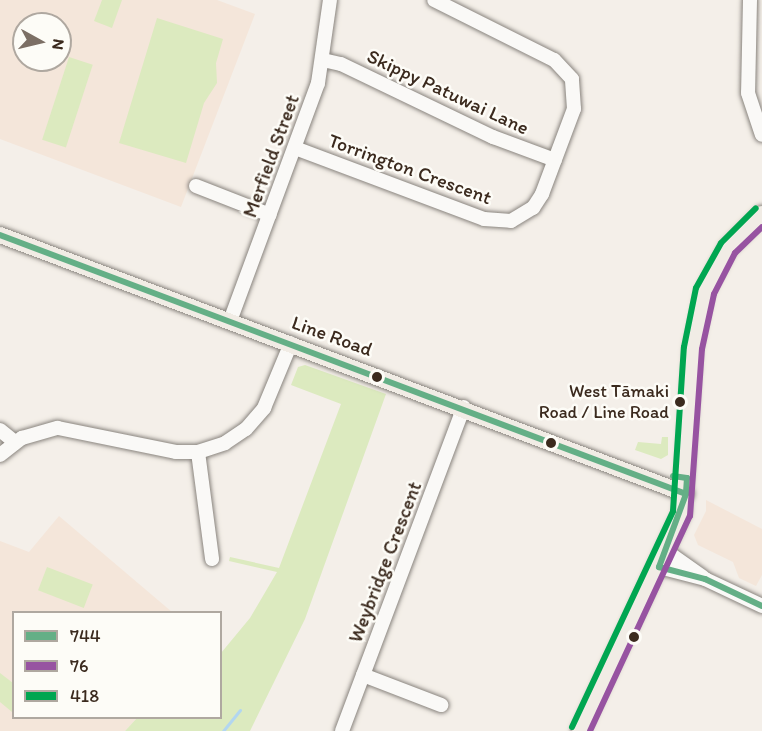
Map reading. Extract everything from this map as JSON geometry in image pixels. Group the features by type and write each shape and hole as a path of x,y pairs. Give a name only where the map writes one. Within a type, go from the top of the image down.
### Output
{"main road":[{"path":"580,731 666,551 686,486 693,348 700,305 717,263 762,214"},
{"name":"Line Road","path":"0,235 648,477 686,486"}],"street":[{"name":"Merfield Street","path":"230,321 295,147 323,60 330,0"},
{"name":"Torrington Crescent","path":"295,147 495,222 519,219 533,208 555,160 576,101 569,73 554,60 434,0"},
{"path":"750,0 748,93 762,135"},
{"name":"Skippy Patuwai Lane","path":"323,60 341,64 493,137 555,160"},
{"path":"196,186 270,215"},
{"path":"0,455 15,442 44,430 68,428 166,450 198,452 231,440 254,422 267,402 291,343"},
{"name":"Weybridge Crescent","path":"342,731 464,407"},
{"path":"0,430 15,442"},
{"path":"198,452 212,559"},
{"path":"666,551 705,579 762,606"},
{"path":"659,567 705,579"},
{"path":"363,675 441,705"}],"shaded area":[{"path":"0,0 217,0 255,14 181,207 0,139"},
{"path":"706,500 762,529 762,575 756,586 739,578 733,562 698,545 694,535 706,511"},
{"path":"59,516 171,611 12,611 12,719 136,719 125,731 0,731 0,541 29,552"}],"green space":[{"path":"102,0 122,0 112,28 94,21"},
{"path":"157,18 223,39 216,63 217,83 204,103 186,163 119,143"},
{"path":"72,58 93,65 66,147 42,140 64,72 72,72"},
{"path":"305,365 386,394 305,619 250,731 125,731 136,719 222,719 222,652 250,618 277,572 229,561 230,557 279,568 341,404 291,385 298,367"},
{"path":"662,437 668,437 668,455 661,459 635,450 638,442 661,444"},
{"path":"47,567 93,585 84,608 38,590"},
{"path":"0,673 12,682 12,712 0,702"}],"waterway":[{"path":"223,731 240,710"}],"transit line":[{"name":"418","path":"572,727 673,511 684,347 696,288 721,243 756,208"},
{"name":"76","path":"590,731 690,516 702,349 714,294 735,253 762,227"},
{"name":"744","path":"0,235 686,494"},
{"name":"744","path":"673,476 687,478 686,494 659,567 705,579 762,606"}],"place":[{"name":"West Tāmaki Road / Line Road","path":"680,402"}]}
